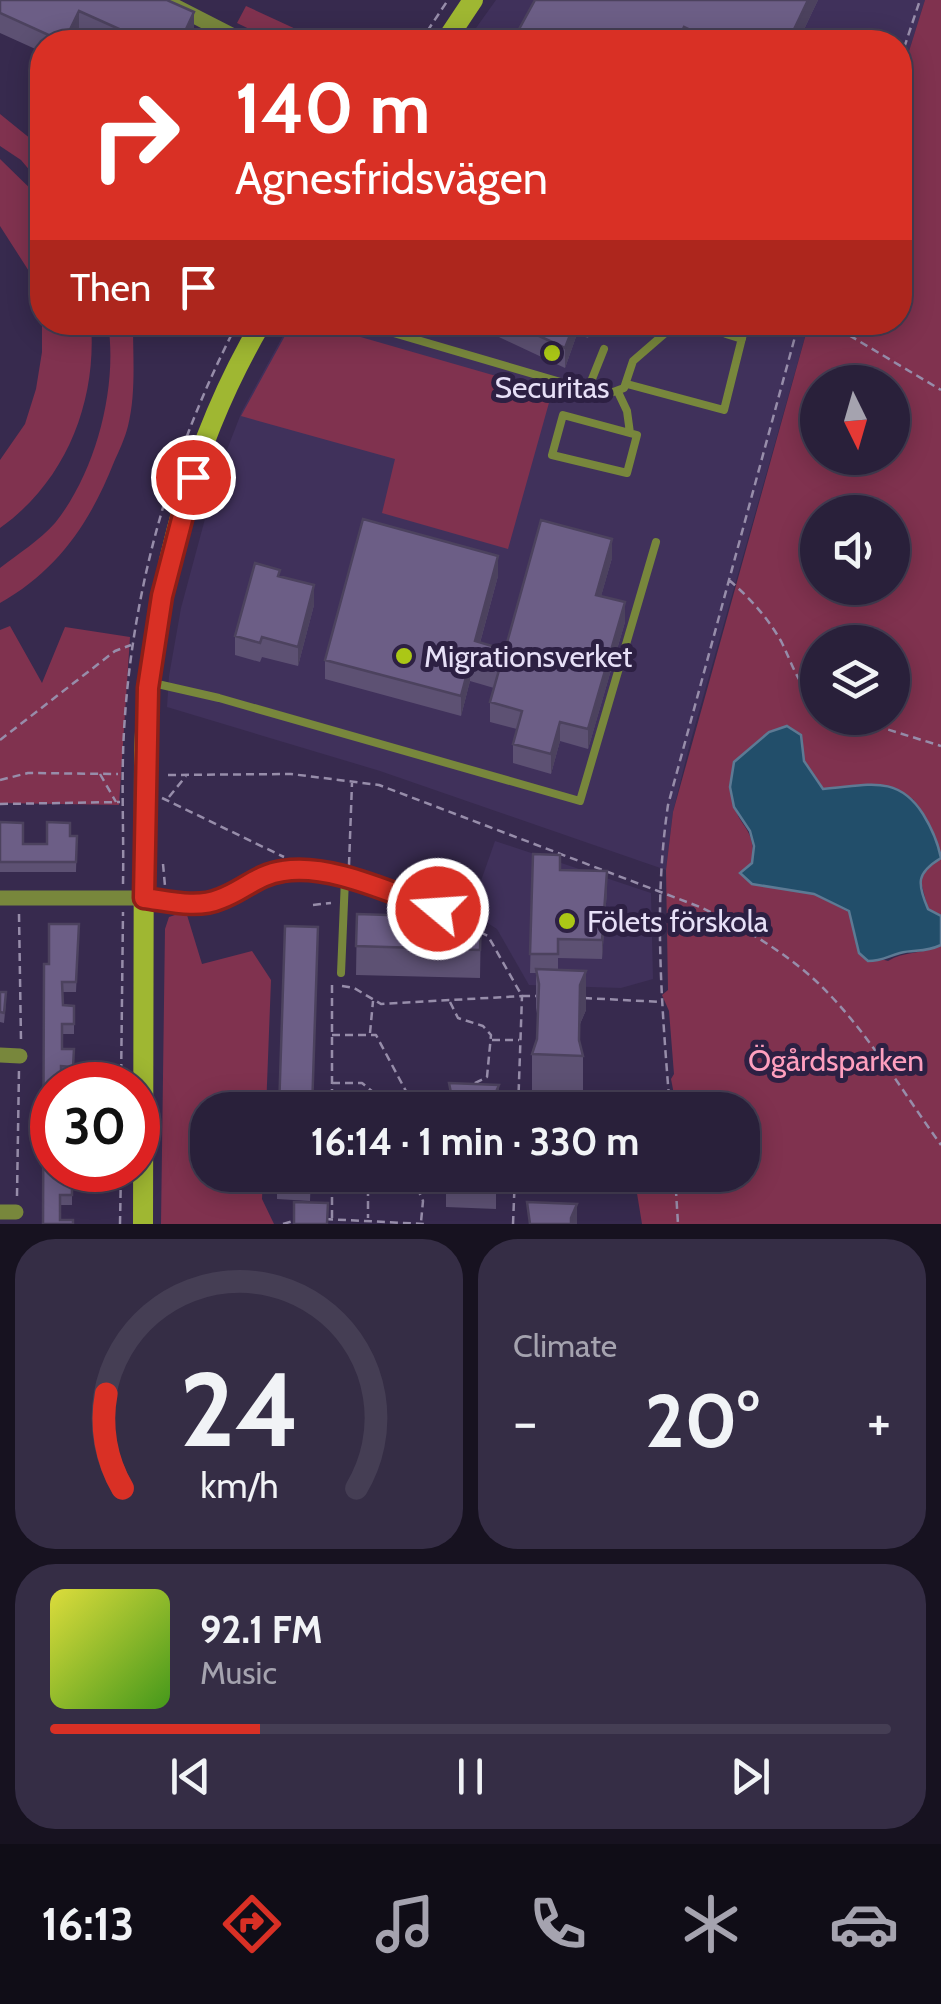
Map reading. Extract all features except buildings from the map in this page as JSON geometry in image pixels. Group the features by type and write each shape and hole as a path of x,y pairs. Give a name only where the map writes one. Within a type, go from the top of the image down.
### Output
{"main road":[{"path":"453,30 474,0"},
{"path":"143,1224 134,898 149,683 162,596 193,477 222,403 256,335"}],"street":[{"path":"163,0 222,30"},
{"path":"0,898 134,898 201,904 221,899 256,878 305,869 438,909"},
{"path":"0,1055 20,1056"}],"lane":[{"path":"401,335 605,394 618,392 627,384 634,360 663,335"},
{"path":"729,335 742,339"},
{"path":"627,384 724,410 743,335"},
{"path":"588,389 604,349"},
{"path":"618,392 630,433"},
{"path":"563,414 630,433 638,435 627,473 552,455 563,414"},
{"path":"149,683 218,698 580,801 656,542"},
{"path":"341,972 345,878"}],"path":[{"path":"428,30 448,0"},
{"path":"910,30 920,0"},
{"path":"669,1092 660,892 668,804 795,335"},
{"path":"849,335 941,390"},
{"path":"728,580 764,615 800,682"},
{"path":"0,740 116,651 132,645 122,802 134,898 123,1062"},
{"path":"906,735 941,746"},
{"path":"0,780 28,773 118,774"},
{"path":"99,773 116,802"},
{"path":"168,775 291,774 379,784 742,926 818,982 941,1145"},
{"path":"168,798 187,775"},
{"path":"345,878 352,848 352,781"},
{"path":"160,792 162,799 168,798 290,860"},
{"path":"0,804 122,802"},
{"path":"313,904 334,903"},
{"path":"472,927 488,936 522,996 519,1092"},
{"path":"332,1092 332,984 354,988 380,1004 540,996"},
{"path":"575,998 663,1002"},
{"path":"370,1034 373,1000"},
{"path":"450,1002 458,1018 483,1026 492,1035 488,1077 465,1092"},
{"path":"332,1034 376,1034 407,1092"},
{"path":"491,1040 520,1040"},
{"path":"332,1083 362,1083 373,1092"},
{"path":"120,1224 121,1192"},
{"path":"332,1192 332,1219"},
{"path":"368,1192 368,1220"},
{"path":"317,1220 422,1224 420,1192"},
{"path":"513,1224 514,1192"},
{"path":"676,1192 678,1224"},
{"path":"282,1224 302,1221"}],"shaded area":[{"path":"496,0 925,0 912,42 912,30 475,30"},
{"path":"283,335 806,335 689,747 673,812 666,870 380,771 167,707 181,608 216,478 242,411"},
{"name":"Fölets förskola","path":"495,841 651,893 653,979 621,988 529,985 497,929 470,912"}],"green space":[{"name":"Ögårdsparken","path":"925,0 941,0 941,916 928,909 920,878 939,848 913,799 873,785 823,789 804,761 801,735 910,735 910,625 800,625 800,735 769,732 734,762 733,793 736,811 752,842 752,863 776,886 814,894 849,912 859,953 888,961 941,945 941,1224 642,1224 637,1192 760,1192 760,1092 674,1092 669,1011 662,995 668,990 666,870 673,812 806,335 912,335 912,42"},
{"path":"246,6 298,30 251,30 237,23"},
{"path":"0,114 30,138 30,171 21,160 0,146"},
{"path":"0,159 30,188 30,273 0,226"},
{"path":"42,335 91,335 89,382 72,438 59,463 43,487 0,528 0,460 25,424 42,352"},
{"path":"109,335 133,335 132,401 124,440 94,505 69,543 38,576 0,603 0,568 55,523 82,479 101,428"},
{"path":"285,335 354,335 552,392 508,549 382,513 395,459 241,416"},
{"path":"10,626 42,683 65,627 130,637 119,805 0,803 0,630"},
{"path":"187,915 202,964 252,951 271,980 267,1092 190,1092 190,1192 262,1192 274,1224 161,1224 165,929 169,917"}],"water":[{"path":"787,726 801,735 804,761 823,789 879,785 902,792 913,801 934,835 941,858 923,874 921,885 928,909 941,916 941,945 868,961 859,953 849,911 814,894 752,884 740,873 752,863 754,846 750,831 734,807 730,787 734,762 769,732"}],"place":[{"name":"Securitas","path":"552,353"},
{"name":"Migrationsverket","path":"404,656"},
{"name":"Fölets förskola","path":"567,921"}],"route":[{"path":"193,477 162,596 148,688 144,898 201,904 221,899 256,878 305,869 330,873 438,909"}]}
